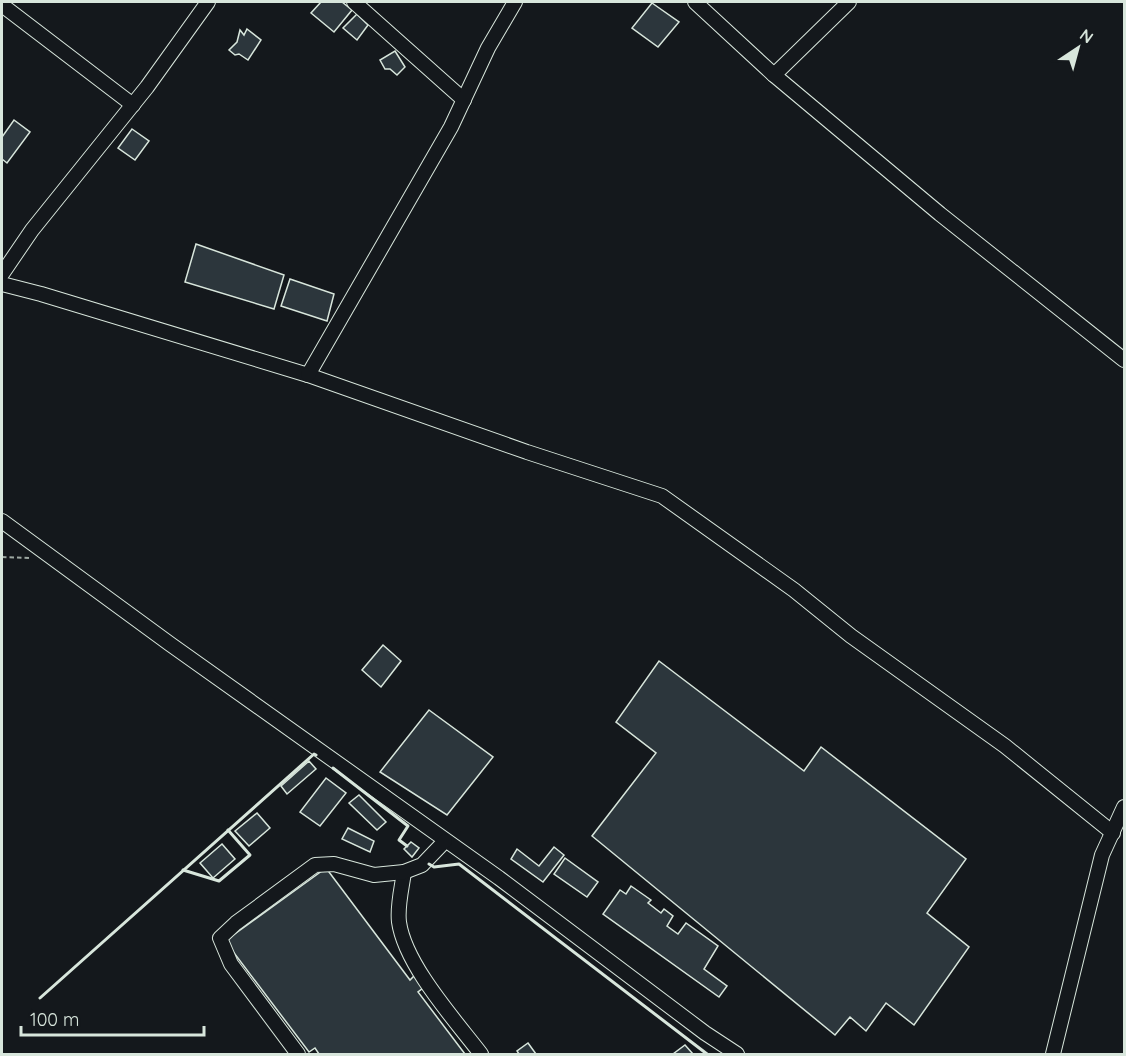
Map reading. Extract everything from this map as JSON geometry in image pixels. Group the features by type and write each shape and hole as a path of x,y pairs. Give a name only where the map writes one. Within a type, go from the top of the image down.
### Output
{"street":[{"path":"2,274 32,230 133,105 208,2"},
{"path":"354,2 464,100"},
{"path":"308,375 451,127 488,48 515,2"},
{"path":"694,2 774,75 940,214 1125,360"},
{"path":"774,75 849,2"},
{"path":"2,5 133,105"},
{"path":"2,284 42,294 308,375 527,452 662,496 794,590 851,636 1005,746 1113,833"},
{"path":"2,521 499,878 705,1033 737,1054"},
{"path":"1053,1054 1102,855 1125,807"},
{"path":"298,1054 231,964 220,938 236,923 315,866 334,864 374,875 404,872 422,865 445,841"},
{"path":"404,872 399,921 407,951 434,992 481,1054"}],"path":[{"path":"2,557 54,560"}],"building":[{"path":"321,2 342,2 352,10 334,32 311,13"},
{"path":"652,3 679,22 658,47 632,28"},
{"path":"357,14 368,25 357,40 343,28"},
{"path":"247,29 261,40 248,60 229,50 237,42 240,30 244,35"},
{"path":"395,51 405,67 397,75 390,69 385,69 380,60"},
{"path":"14,120 30,132 7,163 2,159 2,137"},
{"path":"132,129 149,141 135,160 118,148"},
{"path":"196,244 284,275 274,309 185,282"},
{"path":"290,279 334,294 327,321 281,306"},
{"path":"383,645 401,661 381,687 362,670"},
{"path":"659,661 804,771 821,747 966,859 927,913 969,947 914,1025 886,1003 866,1031 850,1017 835,1035 592,836 656,753 616,722"},
{"path":"429,710 493,757 447,815 380,772"},
{"path":"309,761 316,769 287,794 281,786"},
{"path":"326,778 346,793 320,826 300,812"},
{"path":"359,795 386,822 377,830 349,803"},
{"path":"257,813 270,828 249,846 235,831"},
{"path":"348,828 374,841 370,852 342,839"},
{"path":"411,842 419,848 412,857 404,849"},
{"path":"222,844 235,859 213,878 200,863"},
{"path":"554,847 564,855 543,882 511,859 517,849 539,866"},
{"path":"565,858 598,882 587,897 554,874"},
{"path":"326,868 410,980 414,976 423,988 418,992 465,1054 319,1054 315,1048 309,1052 225,941"},
{"path":"631,886 651,900 648,903 661,913 664,909 673,916 667,926 678,934 686,923 718,946 704,969 727,986 719,997 603,914 620,890 626,894"},
{"path":"528,1043 536,1054 519,1054 517,1051"},
{"path":"685,1045 693,1054 673,1054"}],"wall":[{"path":"40,998 314,754 316,755"},
{"path":"333,768 408,826 399,840 407,846"},
{"path":"183,870 219,881 250,855 228,830"},
{"path":"429,864 434,867 459,864 707,1054"}]}
